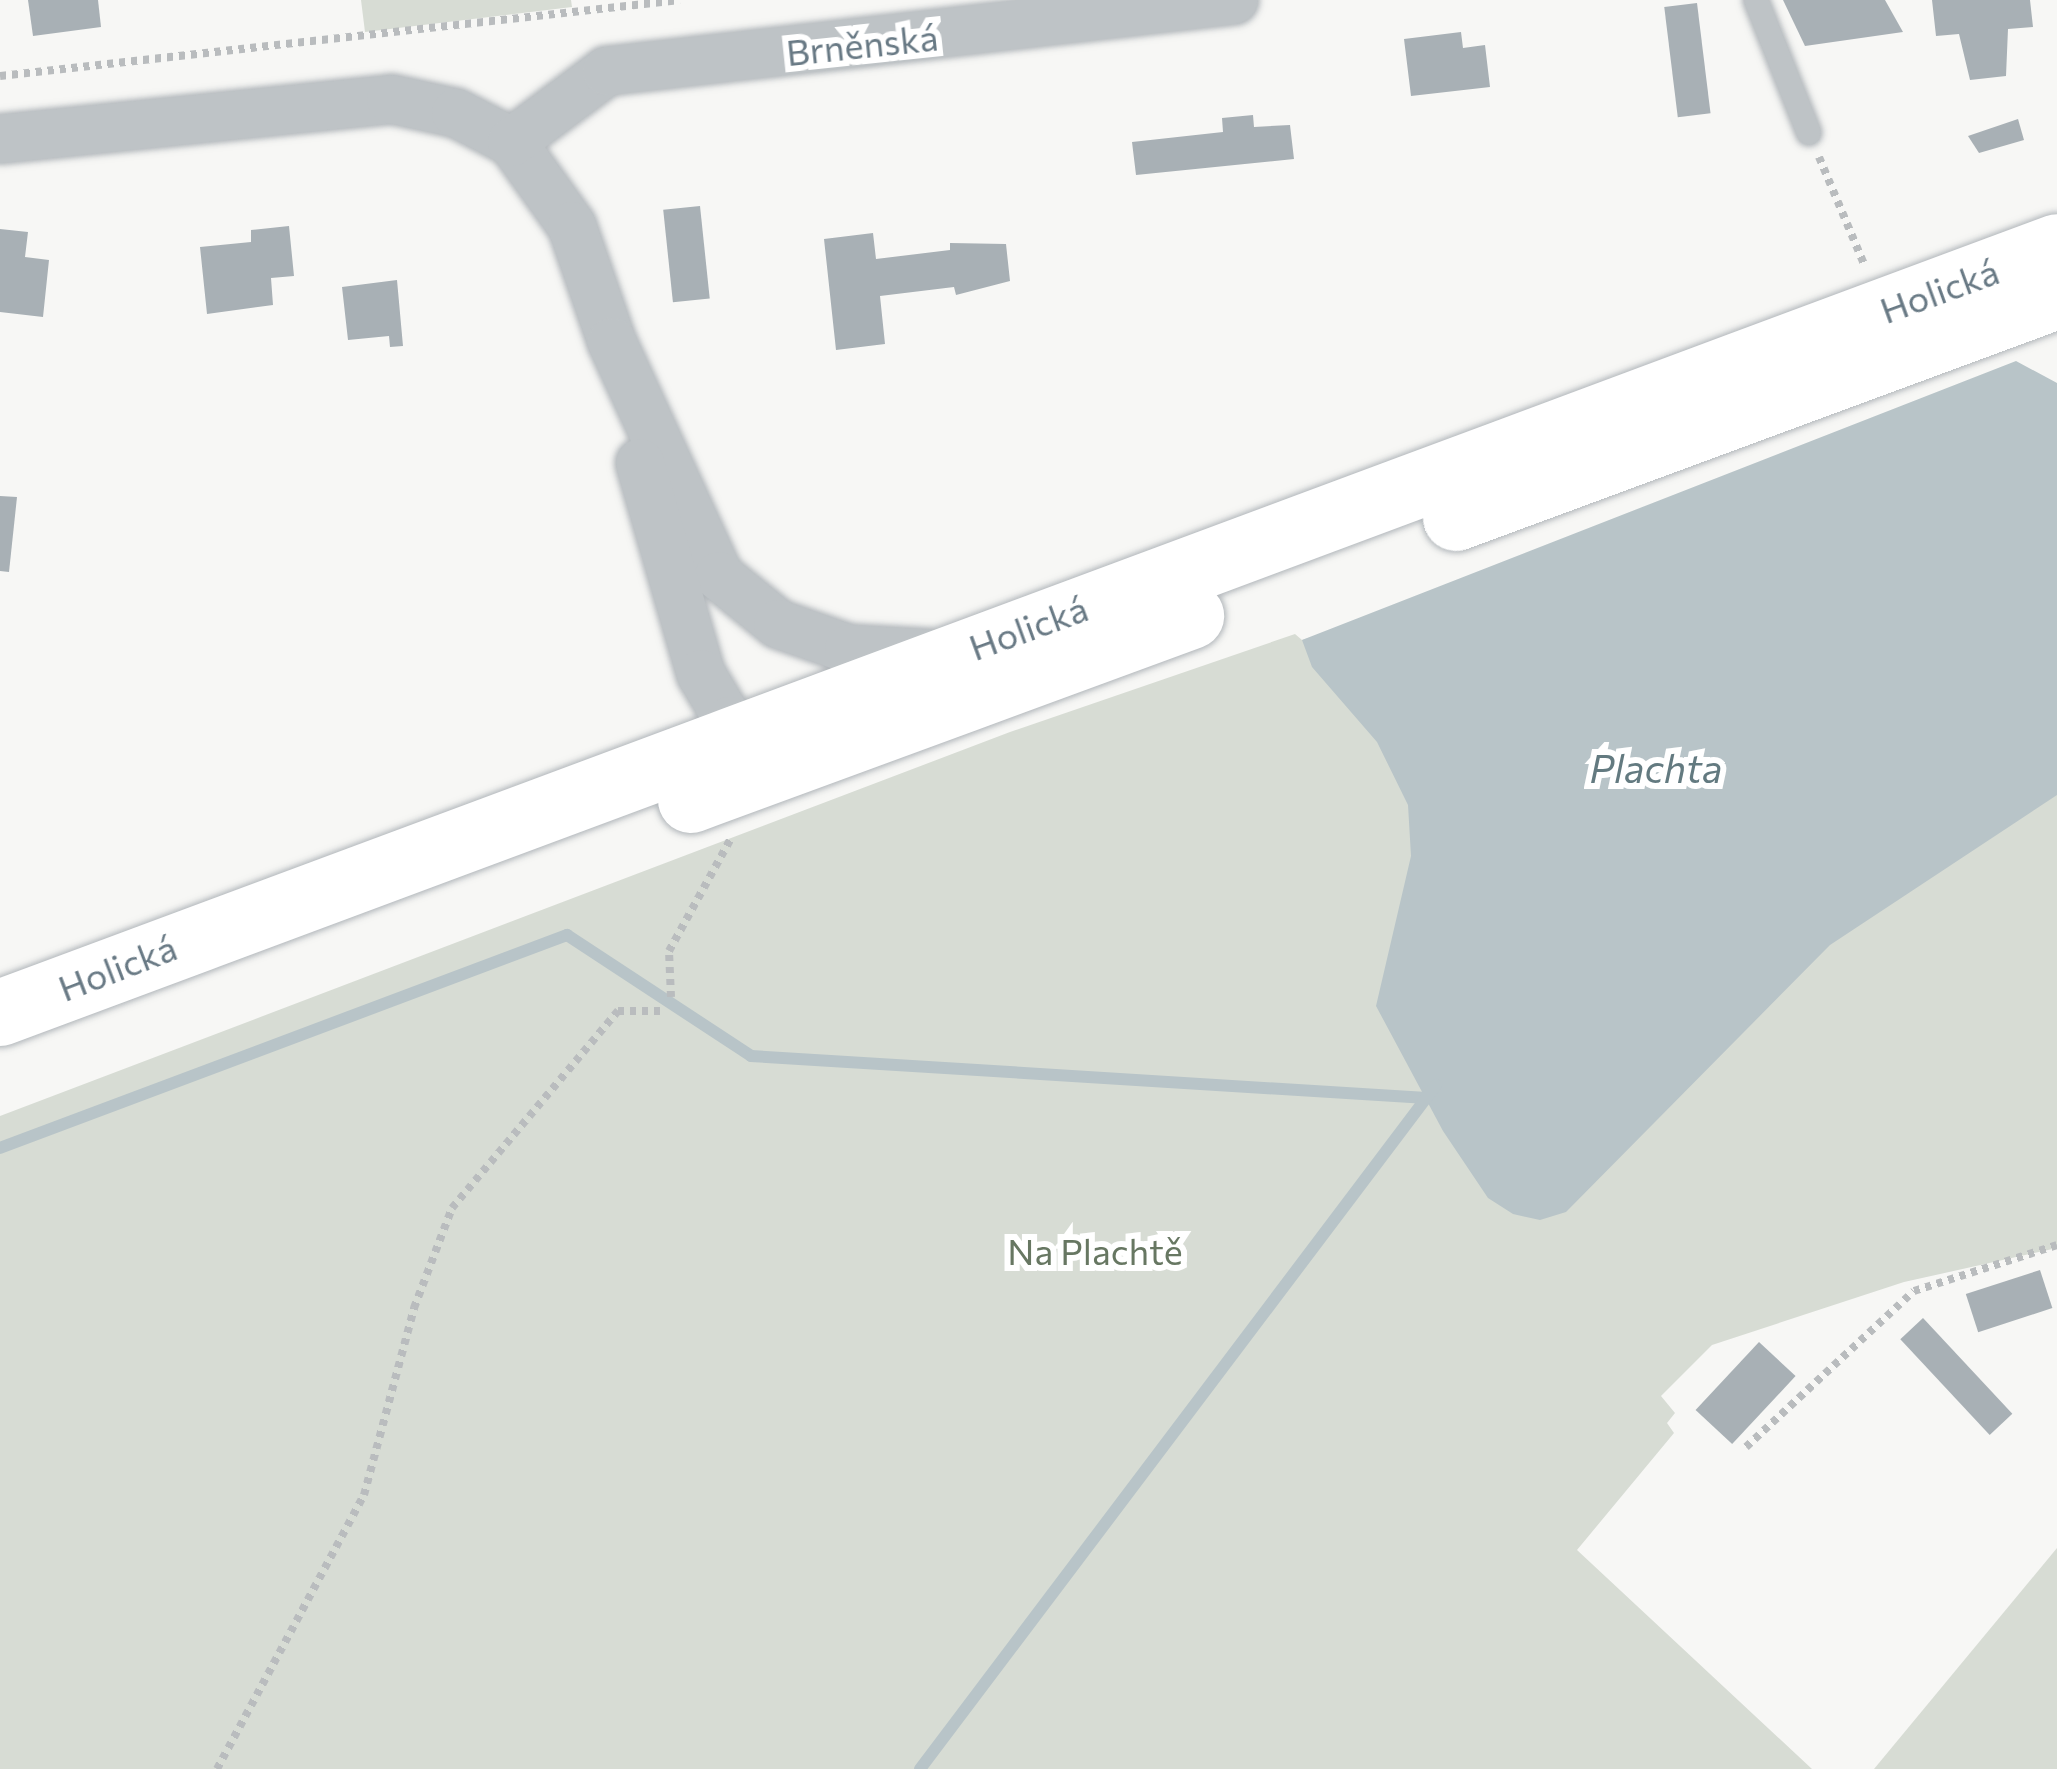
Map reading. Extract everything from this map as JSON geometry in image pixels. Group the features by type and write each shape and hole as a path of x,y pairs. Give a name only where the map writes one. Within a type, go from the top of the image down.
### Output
{"main road":[{"name":"Holická","path":"0,1013 2057,247"},
{"name":"Holická","path":"0,1053 2057,296"}],"street":[{"name":"Brněnská","path":"512,142 607,70 1234,0"},
{"path":"0,139 392,99 456,113 512,142 572,226 612,342 719,576 778,624 849,650 962,652"},
{"path":"612,342 661,553 701,674 720,711 772,745 833,750"},
{"path":"660,764 698,729 701,674"}],"lane":[{"path":"1756,0 1809,133"}],"path":[{"path":"0,76 680,0"},
{"path":"1809,133 1863,265 1885,257"},
{"path":"671,998 669,952 733,843"},
{"path":"218,1769 364,1495 414,1308 452,1208 618,1010 662,1011"},
{"path":"1746,1447 1914,1291 2057,1246"}],"green space":[{"path":"361,0 571,0 572,7 365,32"},
{"name":"Na Plachtě","path":"2057,404 2057,1248 1904,1282 1712,1345 1661,1396 1675,1413 1667,1423 1674,1433 1577,1550 1812,1769 0,1769 0,1116 1010,732 1295,634 1302,640"},
{"path":"2057,1548 2057,1769 1874,1769"}],"water":[{"name":"Plachta","path":"2016,361 2057,383 2057,795 1830,945 1566,1212 1540,1220 1513,1214 1488,1198 1443,1131 1376,1006 1411,856 1408,805 1377,742 1312,667 1302,640"}],"building":[{"path":"28,0 98,0 101,27 33,36"},
{"path":"1783,0 1885,0 1903,32 1805,46"},
{"path":"1932,0 2030,0 2033,27 2008,29 2006,76 1970,80 1959,34 1936,36"},
{"path":"1697,3 1711,113 1678,117 1664,7"},
{"path":"1461,32 1463,48 1485,45 1490,87 1411,96 1404,39"},
{"path":"1253,115 1254,127 1290,125 1294,159 1136,175 1132,142 1223,132 1222,118"},
{"path":"2018,119 2024,140 1979,153 1968,136"},
{"path":"700,206 710,298 673,302 663,210"},
{"path":"289,226 294,276 271,278 273,305 207,314 200,247 251,242 251,230"},
{"path":"0,229 28,232 25,257 49,260 43,317 0,312"},
{"path":"873,233 876,259 950,250 950,243 1006,244 1010,281 956,295 954,287 880,296 885,344 836,350 824,239"},
{"path":"397,280 403,346 390,347 389,336 348,340 342,287"},
{"path":"0,496 17,497 9,572 0,571"},
{"path":"2040,1270 2052,1308 1978,1332 1966,1294"},
{"path":"1923,1318 2012,1414 1990,1435 1900,1339"},
{"path":"1759,1342 1796,1376 1732,1444 1696,1410"}],"waterway":[{"path":"0,1148 567,935 751,1056 1427,1098"},
{"path":"920,1769 1436,1085"}]}
